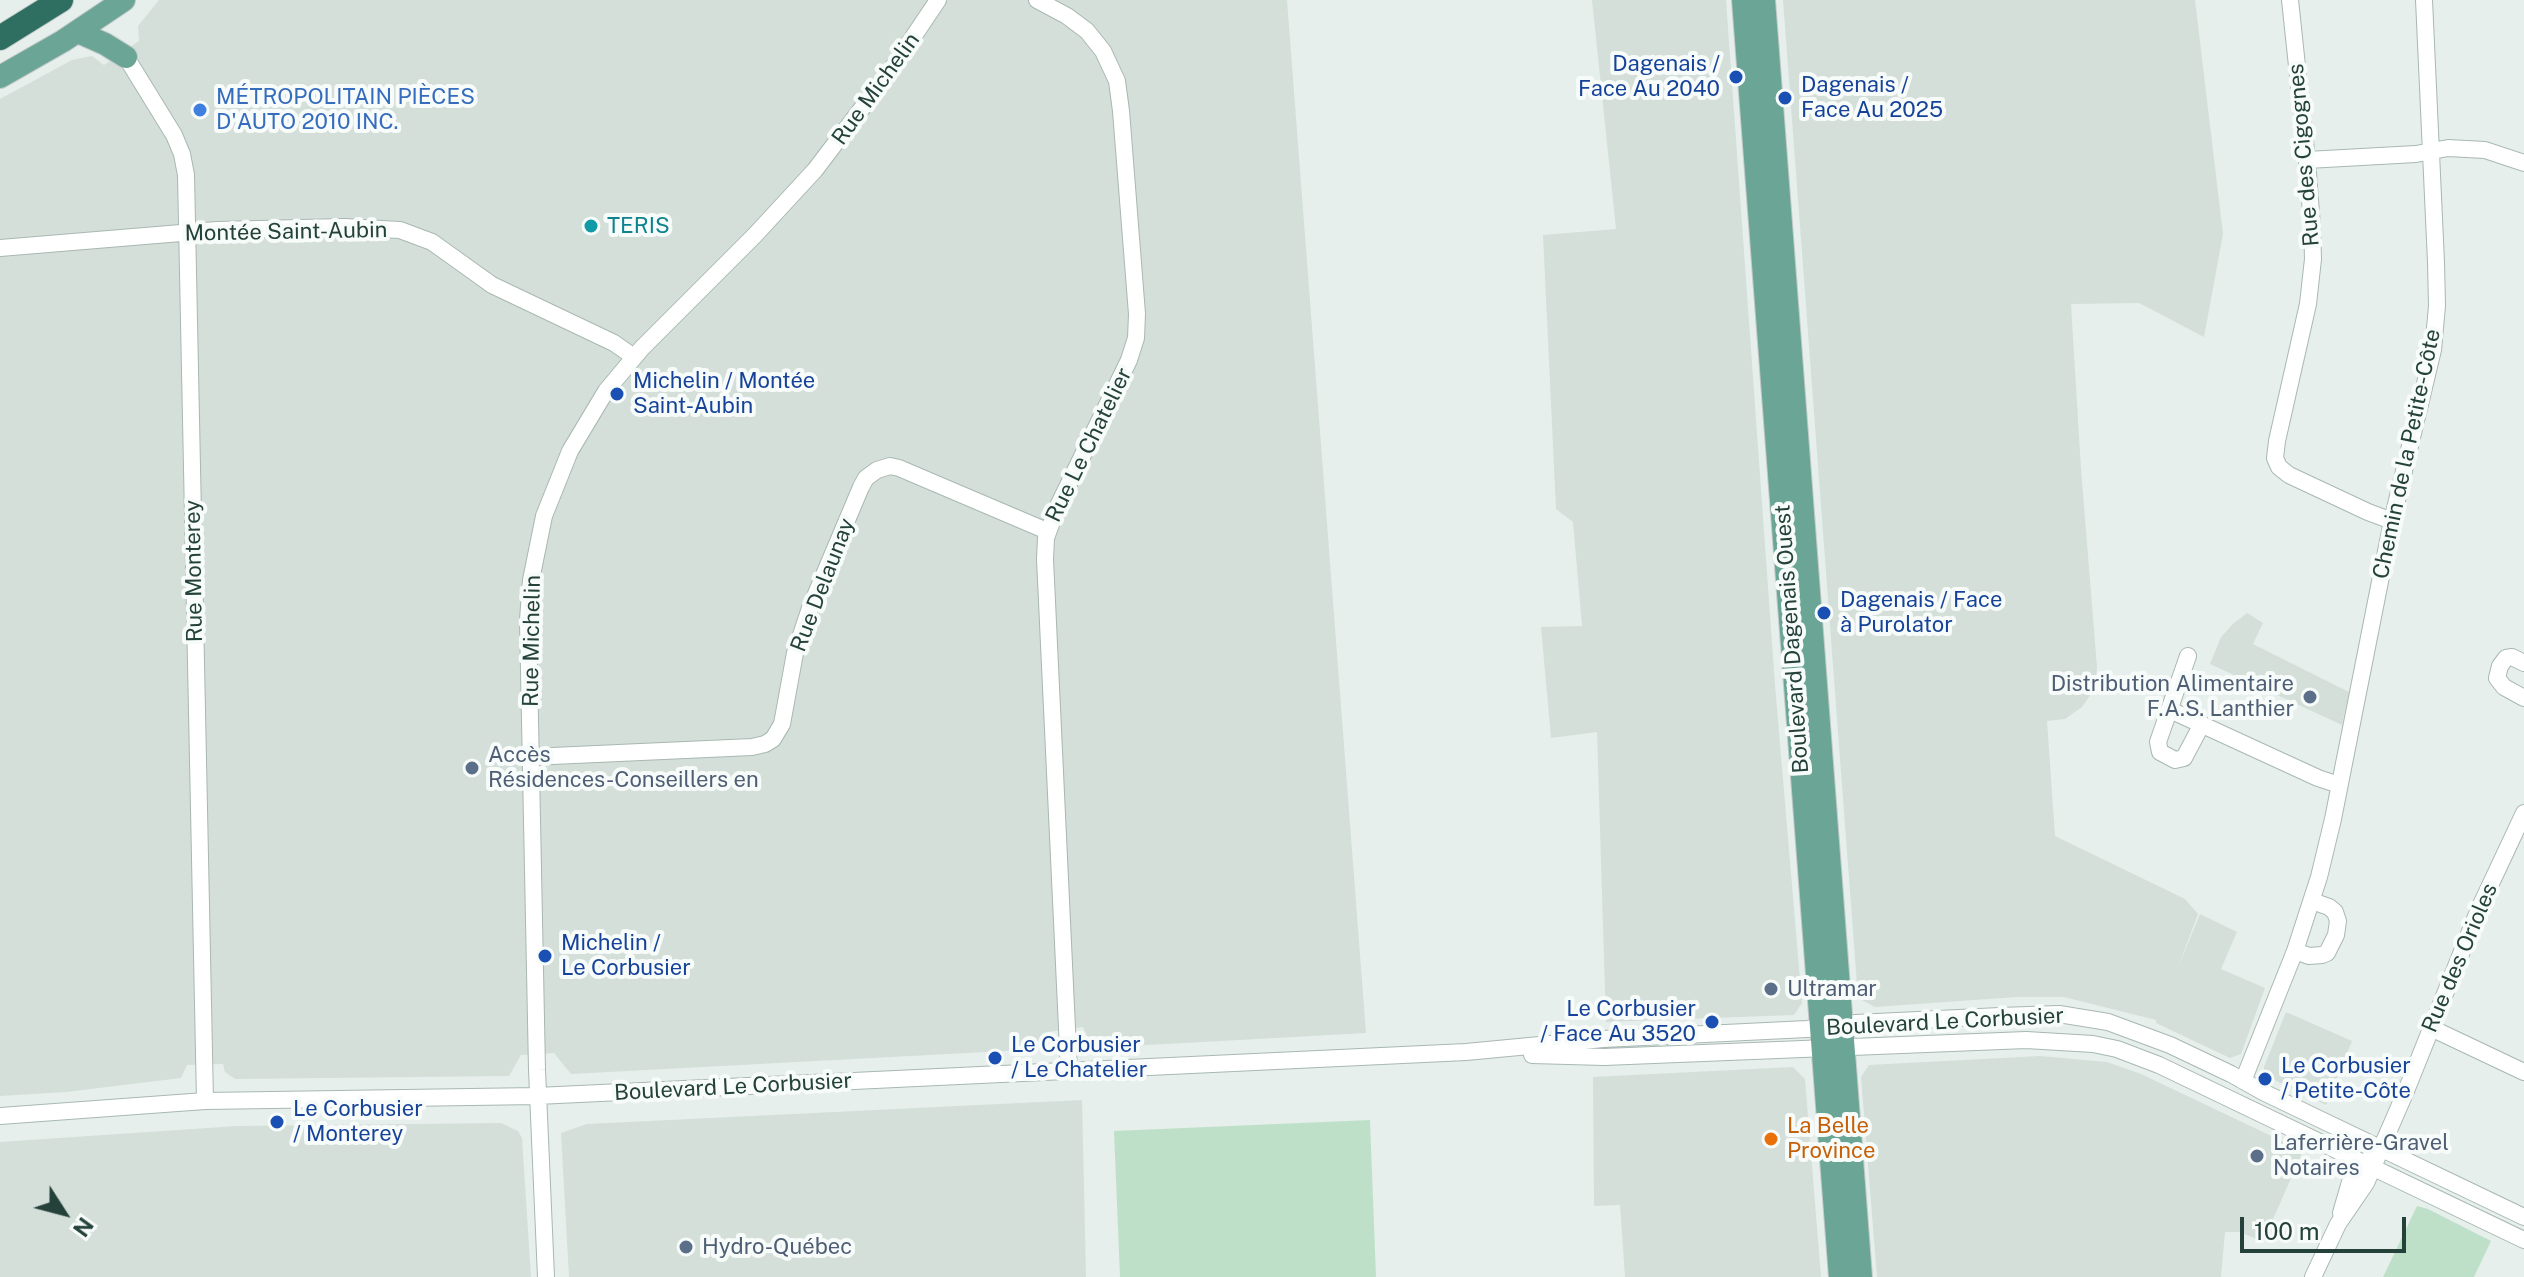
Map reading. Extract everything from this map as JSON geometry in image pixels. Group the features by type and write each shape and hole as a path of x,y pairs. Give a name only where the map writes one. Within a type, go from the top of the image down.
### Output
{"highway":[{"path":"0,23 38,0"},
{"path":"0,38 61,0"}],"main road":[{"path":"0,77 78,32 124,0"},
{"name":"Boulevard Dagenais Ouest","path":"1743,0 1833,1037 1861,1277"},
{"name":"Boulevard Dagenais Ouest","path":"1764,0 1833,1037 1840,1277"},
{"path":"78,32 126,57"}],"street":[{"name":"Rue Michelin","path":"546,1277 537,1096 530,757 529,606 541,526 557,479 599,401 634,357 806,181 863,109 938,0"},
{"name":"Rue Le Chatelier","path":"1037,0 1087,31 1103,51 1117,81 1137,319 1136,338 1129,360 1047,531 1045,559 1069,1071"},
{"name":"Rue des Cigognes","path":"2290,0 2307,160 2313,236 2312,271 2308,304 2277,441 2276,462 2289,475 2392,521"},
{"name":"Chemin de la Petite-Côte","path":"2243,1081 2295,951 2328,844 2392,521 2434,341 2437,292 2424,0"},
{"name":"Rue Monterey","path":"126,57 174,135 186,175 205,1101"},
{"path":"2307,160 2448,148 2485,150 2524,163"},
{"name":"Montée Saint-Aubin","path":"0,248 254,229 392,228 432,242 486,281 614,343 634,357"},
{"name":"Rue Delaunay","path":"530,757 752,747 769,742 782,724 795,653 811,604 864,482 879,469 899,468 1047,531"},
{"path":"2188,656 2158,746 2160,752 2181,760 2202,724"},
{"path":"2524,663 2512,657 2506,658 2497,678 2504,687 2524,698"},
{"path":"2170,710 2339,785"},
{"name":"Rue des Orioles","path":"2313,1277 2338,1224 2352,1175 2368,1166 2406,1091 2479,909 2524,813"},
{"path":"2295,951 2309,956 2322,955 2329,950 2336,935 2338,921 2334,911 2312,901"},
{"name":"Boulevard Le Corbusier","path":"0,1116 205,1101 537,1096 1466,1052 1604,1057 1833,1037 2040,1014 2080,1016 2140,1032 2524,1217"},
{"path":"2431,1028 2524,1072"},
{"name":"Boulevard Le Corbusier","path":"1833,1037 2038,1040 2109,1047 2159,1065 2524,1240"}],"shaded area":[{"path":"159,0 1287,0 1366,1033 1093,1048 1083,1027 1048,1032 1042,1049 571,1074 554,1053 521,1055 509,1076 235,1079 225,1072 223,1064 187,1065 181,1078 66,1092 0,1096 0,99 72,60 92,56 104,65 139,41 138,26"},
{"path":"1592,0 1726,0 1775,685 1802,1003 1794,1015 1606,1022 1597,732 1551,738 1541,627 1582,626 1573,522 1556,509 1543,235 1616,229"},
{"path":"1783,0 2195,0 2223,234 2204,337 2139,303 2071,304 2097,667 2095,688 2082,707 2065,719 2047,721 2055,836 2185,899 2198,914 2177,970 2200,914 2237,932 2221,969 2265,988 2241,1054 2230,1058 2156,1023 2156,1020 2064,997 2017,997 1875,1007 1858,998"},
{"path":"2247,613 2263,623 2253,644 2349,692 2342,725 2210,664 2221,637"},
{"path":"2286,1012 2352,1041 2326,1105 2264,1075 2264,1067"},
{"path":"2040,1056 2107,1062 2141,1074 2303,1151 2263,1242 2240,1232 2225,1232 2221,1277 1877,1277 1861,1077 1869,1065"},
{"path":"1793,1067 1805,1079 1821,1277 1625,1277 1620,1205 1594,1206 1593,1077"},
{"path":"1082,1100 1086,1277 569,1277 561,1133 587,1124"},
{"path":"501,1123 518,1131 522,1138 531,1277 0,1277 0,1142 237,1126"}],"green space":[{"path":"1370,1120 1376,1277 1120,1277 1114,1131"},
{"path":"2417,1206 2491,1241 2474,1277 2383,1277"}],"place":[{"name":"Dagenais / Face Au 2040","path":"1736,77"},
{"name":"Dagenais / Face Au 2025","path":"1785,98"},
{"name":"MÉTROPOLITAIN PIÈCES D'AUTO 2010 INC.","path":"200,110"},
{"name":"TERIS","path":"591,226"},
{"name":"Michelin / Montée Saint-Aubin","path":"617,394"},
{"name":"Dagenais / Face à Purolator","path":"1824,613"},
{"name":"Distribution Alimentaire F.A.S. Lanthier","path":"2310,697"},
{"name":"Accès Résidences-Conseillers en","path":"472,768"},
{"name":"Michelin / Le Corbusier","path":"545,956"},
{"name":"Ultramar","path":"1771,989"},
{"name":"Le Corbusier / Face Au 3520","path":"1712,1022"},
{"name":"Le Corbusier / Le Chatelier","path":"995,1058"},
{"name":"Le Corbusier / Petite-Côte","path":"2265,1079"},
{"name":"Le Corbusier / Monterey","path":"277,1122"},
{"name":"La Belle Province","path":"1771,1139"},
{"name":"Laferrière-Gravel Notaires","path":"2257,1156"},
{"name":"Hydro-Québec","path":"686,1247"}]}
